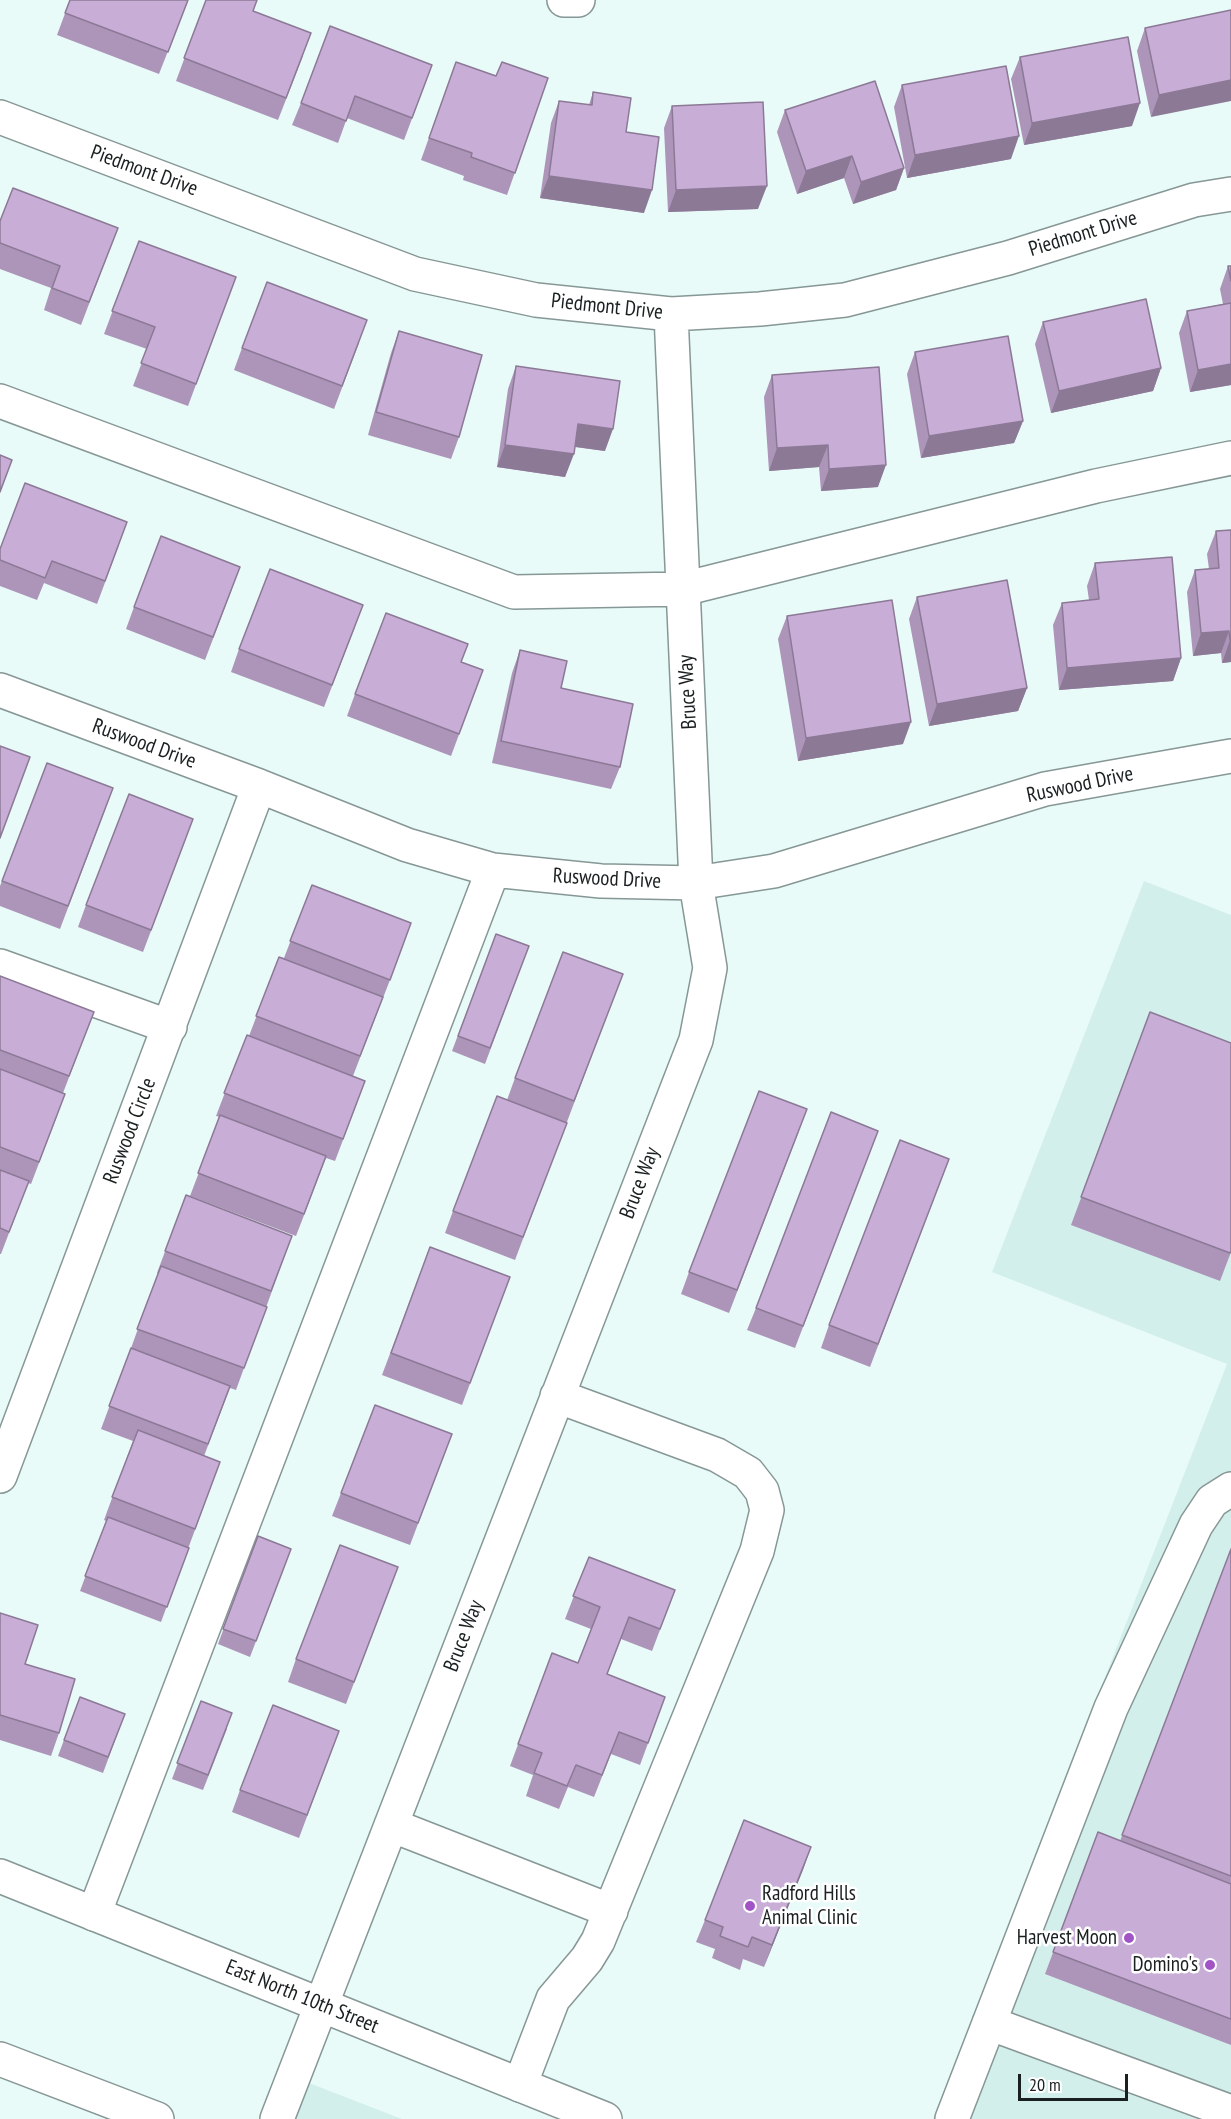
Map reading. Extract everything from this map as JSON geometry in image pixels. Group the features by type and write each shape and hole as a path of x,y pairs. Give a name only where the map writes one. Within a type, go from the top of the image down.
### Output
{"street":[{"path":"564,0 579,0"},
{"name":"Piedmont Drive","path":"0,117 415,274 536,300 671,314 845,300 1008,258 1194,200 1231,194"},
{"name":"Bruce Way","path":"277,2119 696,1040 710,968 696,883 671,314"},
{"path":"0,401 514,592 683,589 1096,486 1231,458"},
{"name":"Ruswood Drive","path":"0,690 259,786 406,845 494,870 601,881 696,883 774,872 1045,789 1231,756"},
{"name":"Ruswood Circle","path":"0,1476 259,786"},
{"path":"94,1914 494,870"},
{"path":"0,966 170,1027"},
{"path":"520,2085 553,1999 587,1959 611,1911 763,1535 767,1510 762,1491 748,1473 717,1455 557,1396"},
{"path":"955,2118 989,2023 1111,1707 1196,1525 1212,1501 1231,1489"},
{"path":"391,1825 611,1911"},
{"name":"East North 10th Street","path":"0,1876 605,2119"},
{"path":"989,2023 1231,2112"},
{"path":"0,2059 157,2119"}],"shaded area":[{"path":"1144,881 1231,915 1231,2119 933,2119 1227,1364 992,1272"},
{"path":"309,2083 402,2119 295,2119"}],"building":[{"path":"70,0 188,0 168,52 65,13"},
{"path":"206,0 257,0 253,11 311,33 286,98 184,58"},
{"path":"1231,10 1231,80 1159,95 1145,28"},
{"path":"330,26 432,65 412,118 355,96 346,121 301,103"},
{"path":"1128,37 1140,103 1032,123 1020,57"},
{"path":"456,62 496,76 502,62 548,78 515,173 471,157 472,153 429,138"},
{"path":"1006,66 1019,136 915,155 902,85"},
{"path":"875,81 904,168 861,182 852,156 806,171 785,110"},
{"path":"593,92 631,98 626,132 659,137 652,190 549,176 559,101 592,105"},
{"path":"763,102 767,186 676,190 672,106"},
{"path":"13,188 118,228 89,302 52,288 60,266 0,243 0,221"},
{"path":"139,241 236,277 196,384 141,363 155,327 112,311"},
{"path":"267,282 367,320 342,386 242,348"},
{"path":"1146,299 1161,368 1059,391 1043,322"},
{"path":"1231,303 1231,364 1198,370 1187,311"},
{"path":"399,331 482,355 459,437 376,412"},
{"path":"1008,336 1023,421 929,436 915,352"},
{"path":"516,366 620,381 613,429 578,424 574,454 505,445"},
{"path":"879,367 886,465 829,469 828,445 777,448 772,375"},
{"path":"0,455 12,460 0,492"},
{"path":"25,483 127,522 105,581 52,561 45,578 0,560 0,549"},
{"path":"1231,530 1230,640 1229,631 1201,633 1195,570 1219,568 1216,531"},
{"path":"161,536 240,567 213,637 134,607"},
{"path":"1172,557 1181,658 1067,668 1062,603 1099,599 1095,563"},
{"path":"270,569 363,605 332,685 239,649"},
{"path":"1007,580 1027,688 937,704 917,597"},
{"path":"892,600 911,722 806,738 787,616"},
{"path":"386,613 468,644 461,662 483,670 459,734 355,694"},
{"path":"520,650 567,661 561,688 633,704 620,767 501,741"},
{"path":"0,746 30,757 0,838"},
{"path":"47,763 113,788 68,906 2,881"},
{"path":"129,794 193,819 151,930 86,905"},
{"path":"312,885 411,923 390,980 290,941"},
{"path":"496,934 529,946 490,1048 458,1036"},
{"path":"563,952 623,974 574,1101 515,1078"},
{"path":"279,957 383,997 360,1056 256,1016"},
{"path":"0,976 94,1012 69,1076 0,1050"},
{"path":"1150,1012 1231,1043 1230,1253 1081,1197"},
{"path":"247,1035 365,1081 343,1139 224,1093"},
{"path":"0,1069 65,1094 39,1162 0,1147"},
{"path":"759,1091 807,1109 737,1290 689,1272"},
{"path":"497,1096 567,1123 523,1237 453,1211"},
{"path":"831,1112 878,1131 803,1326 756,1308"},
{"path":"220,1115 326,1156 304,1214 198,1173"},
{"path":"900,1140 949,1159 878,1344 829,1325"},
{"path":"0,1170 29,1181 9,1232 0,1228"},
{"path":"186,1195 292,1236 271,1291 165,1251"},
{"path":"430,1247 510,1277 470,1383 391,1353"},
{"path":"161,1266 267,1307 244,1368 137,1329"},
{"path":"131,1348 230,1386 208,1444 109,1406"},
{"path":"375,1405 452,1434 418,1523 341,1493"},
{"path":"138,1430 220,1462 195,1529 112,1497"},
{"path":"108,1517 189,1548 167,1607 85,1576"},
{"path":"258,1536 291,1549 256,1641 223,1629"},
{"path":"340,1545 398,1567 354,1682 296,1659"},
{"path":"1231,1549 1231,1876 1122,1835"},
{"path":"589,1557 675,1590 660,1629 629,1617 607,1674 665,1697 648,1743 619,1732 602,1775 576,1765 567,1786 534,1773 542,1753 518,1744 552,1653 578,1663 600,1607 573,1596"},
{"path":"0,1613 38,1625 25,1664 75,1679 59,1733 0,1715"},
{"path":"80,1697 125,1714 108,1757 64,1740"},
{"path":"201,1701 232,1713 208,1775 177,1763"},
{"path":"273,1705 339,1731 307,1815 240,1790"},
{"name":"Radford Hills Animal Clinic","path":"744,1820 811,1847 772,1945 752,1937 748,1947 720,1936 723,1927 705,1920"},
{"name":"Harvest Moon","path":"1098,1832 1231,1884 1231,2019 1053,1952"}],"place":[{"name":"Radford Hills Animal Clinic","path":"750,1906"},
{"name":"Harvest Moon","path":"1129,1938"},
{"name":"Domino's","path":"1210,1965"}]}
